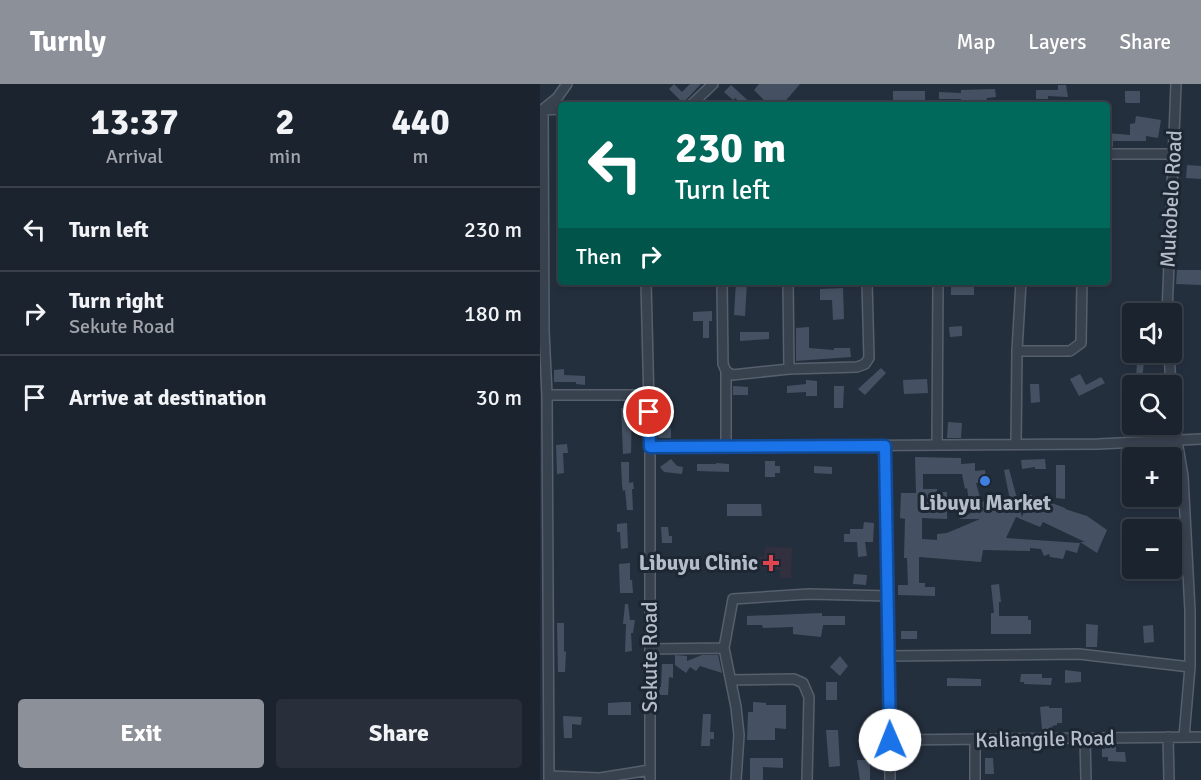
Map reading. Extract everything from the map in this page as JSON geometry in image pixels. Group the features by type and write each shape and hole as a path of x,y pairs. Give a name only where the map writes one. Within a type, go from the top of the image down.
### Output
{"street":[{"path":"542,110 557,98 567,84"},
{"path":"694,102 713,84"},
{"name":"Mukobelo Road","path":"1167,303 1175,85"},
{"path":"542,110 558,109"},
{"path":"542,110 542,331 547,395 544,678 549,778 650,775"},
{"path":"1110,154 1173,154"},
{"name":"Sekute Road","path":"646,285 650,447 650,775"},
{"path":"722,285 723,364 726,371 726,447"},
{"path":"788,285 789,369"},
{"path":"726,371 732,375 789,369 857,367 865,364 869,358 867,285"},
{"path":"937,444 938,285"},
{"path":"1016,444 1017,351 1021,285"},
{"path":"1017,351 1070,351 1077,348 1081,343 1082,285"},
{"path":"547,395 649,395"},
{"path":"1176,435 1186,509 1190,666 1184,737"},
{"path":"650,447 1098,444 1201,439"},
{"path":"885,446 890,780"},
{"path":"736,780 739,735 736,706 724,648 733,599 809,594 888,596"},
{"path":"650,649 724,648"},
{"path":"888,656 1079,654 1190,666"},
{"path":"731,680 794,679 803,683 809,697 807,780"},
{"name":"Kaliangile Road","path":"890,740 1201,736"},
{"path":"1168,737 1169,780"},
{"path":"1085,738 1086,780"},
{"path":"975,740 975,780"}],"shaded area":[{"name":"Libuyu Clinic","path":"765,547 792,548 791,578 780,578 780,569 751,568 751,556 764,557"}],"building":[{"path":"674,84 682,92 690,84 701,84 684,102 669,89"},
{"path":"759,84 800,84 785,102 766,102 754,90"},
{"path":"731,85 750,102 740,102 735,98 733,100 724,92"},
{"path":"1058,85 1066,85 1068,97 1048,96 1048,99 1036,99 1036,90 1058,90"},
{"path":"995,89 996,97 987,98 986,102 939,99 939,92 961,93 961,90"},
{"path":"893,91 925,91 925,102 893,102"},
{"path":"1125,91 1140,91 1140,103 1126,103"},
{"path":"1136,116 1161,120 1158,138 1146,136 1146,141 1113,141 1113,147 1110,147 1110,133 1130,135 1130,124 1135,123"},
{"path":"1187,165 1201,166 1201,179 1186,178"},
{"path":"1177,270 1201,270 1201,285 1176,284"},
{"path":"736,285 747,285 745,316 734,315"},
{"path":"951,285 974,285 974,295 951,295"},
{"path":"843,288 844,319 833,320 832,300 820,300 820,289"},
{"path":"712,311 712,321 709,321 709,338 703,338 703,321 693,321 693,312"},
{"path":"962,326 962,336 950,337 949,327"},
{"path":"809,327 809,348 834,350 834,348 850,348 851,357 796,361 796,328"},
{"path":"740,332 769,332 769,339 740,341"},
{"path":"1137,363 1144,363 1143,375 1136,375"},
{"path":"881,368 886,373 865,395 858,389"},
{"path":"564,369 564,375 585,376 585,385 576,384 576,382 554,382 554,370"},
{"path":"1080,374 1086,385 1101,377 1105,383 1079,396 1070,379"},
{"path":"927,379 928,393 904,394 903,380"},
{"path":"806,380 817,381 817,396 806,396 806,392 787,393 787,386 806,384"},
{"path":"1030,384 1039,384 1040,402 1031,403"},
{"path":"733,386 748,387 748,395 733,395"},
{"path":"834,386 844,386 843,408 834,408"},
{"path":"621,408 632,408 631,453 623,454"},
{"path":"948,422 962,423 961,438 947,438"},
{"path":"658,423 669,424 671,438 658,438"},
{"path":"567,444 568,453 563,453 564,473 557,474 556,445"},
{"path":"915,457 961,458 961,464 975,463 975,471 985,470 986,482 976,483 981,501 1011,505 1004,470 1009,469 1022,517 1030,495 1087,516 1107,530 1097,553 1080,542 1085,542 1043,522 1040,527 1016,517 1006,538 1080,543 1077,553 1066,550 1063,559 1050,557 1049,554 1044,556 1041,549 1030,548 1030,551 983,550 981,562 919,557 919,583 925,583 925,587 935,587 935,596 898,595 898,585 908,585 907,558 904,558 905,519 900,518 901,493 916,493","holes":["923,474 962,474 971,513 959,519 980,519 947,533 937,534 937,540 922,539 922,518 947,519 947,492 923,489"]},
{"path":"671,459 677,466 683,467 682,474 664,472 660,467"},
{"path":"1045,459 1046,469 1035,469 1035,467 1022,469 1021,460"},
{"path":"765,461 775,461 775,466 780,466 780,473 775,473 775,477 765,477"},
{"path":"621,462 629,462 629,483 633,482 634,489 632,489 633,510 627,510 625,490 623,491 622,485"},
{"path":"697,464 729,464 729,472 697,471"},
{"path":"1056,465 1065,465 1065,499 1056,498"},
{"path":"814,466 832,467 832,474 814,473"},
{"path":"727,504 761,504 762,516 727,516"},
{"path":"864,522 874,523 873,542 865,542 867,556 858,557 857,542 844,542 844,534 850,534 850,529 863,529"},
{"path":"627,523 628,548 621,549 617,524"},
{"path":"661,527 668,527 672,543 662,543"},
{"path":"630,563 633,593 620,593 619,564"},
{"path":"854,574 867,575 866,585 853,584"},
{"path":"999,584 1001,602 999,602 999,616 1028,616 1028,620 1031,620 1031,634 991,634 991,613 994,613 991,585"},
{"path":"625,604 628,604 630,620 635,620 633,633 631,633 632,651 625,652 626,624 623,624"},
{"path":"822,613 822,616 845,616 845,625 823,625 821,637 793,634 793,627 763,628 762,625 747,625 747,616"},
{"path":"557,623 564,623 565,672 558,672"},
{"path":"1086,624 1098,625 1097,647 1086,647"},
{"path":"1153,625 1154,642 1144,643 1143,626"},
{"path":"901,631 917,631 917,639 901,639"},
{"path":"675,655 687,656 687,661 702,655 718,655 722,673 700,666 696,671 690,667 686,673 675,665"},
{"path":"840,656 848,666 840,676 830,667"},
{"path":"662,664 673,664 673,678 669,677 668,695 658,695 658,687 661,687"},
{"path":"1065,670 1081,672 1081,682 1065,683"},
{"path":"1021,674 1042,674 1042,678 1052,678 1051,685 1024,684 1020,682"},
{"path":"947,678 981,679 981,686 947,686"},
{"path":"826,682 837,682 837,700 826,700"},
{"path":"631,702 631,715 608,715 608,703"},
{"path":"753,702 766,703 766,705 786,705 786,729 775,728 775,740 747,740 748,712 753,712"},
{"path":"1049,706 1049,708 1062,708 1062,723 1052,726 1053,729 1042,729 1040,707"},
{"path":"703,714 711,714 710,732 714,732 714,739 710,739 710,746 701,746"},
{"path":"563,716 582,717 581,725 572,724 572,738 564,738"},
{"path":"826,730 838,730 840,766 829,767"},
{"path":"862,731 880,733 880,743 862,743"},
{"path":"1105,745 1116,745 1116,752 1125,752 1126,762 1108,761 1108,757 1102,757 1102,749 1105,749"},
{"path":"750,758 783,758 783,768 763,767 763,780 750,780"},
{"path":"985,758 993,758 994,774 985,774"},
{"path":"857,760 870,760 870,780 860,780"}],"place":[{"name":"Libuyu Market","path":"985,481"},
{"name":"Libuyu Clinic","path":"771,563"}],"route":[{"path":"649,412 650,447 885,446 890,740"}]}
